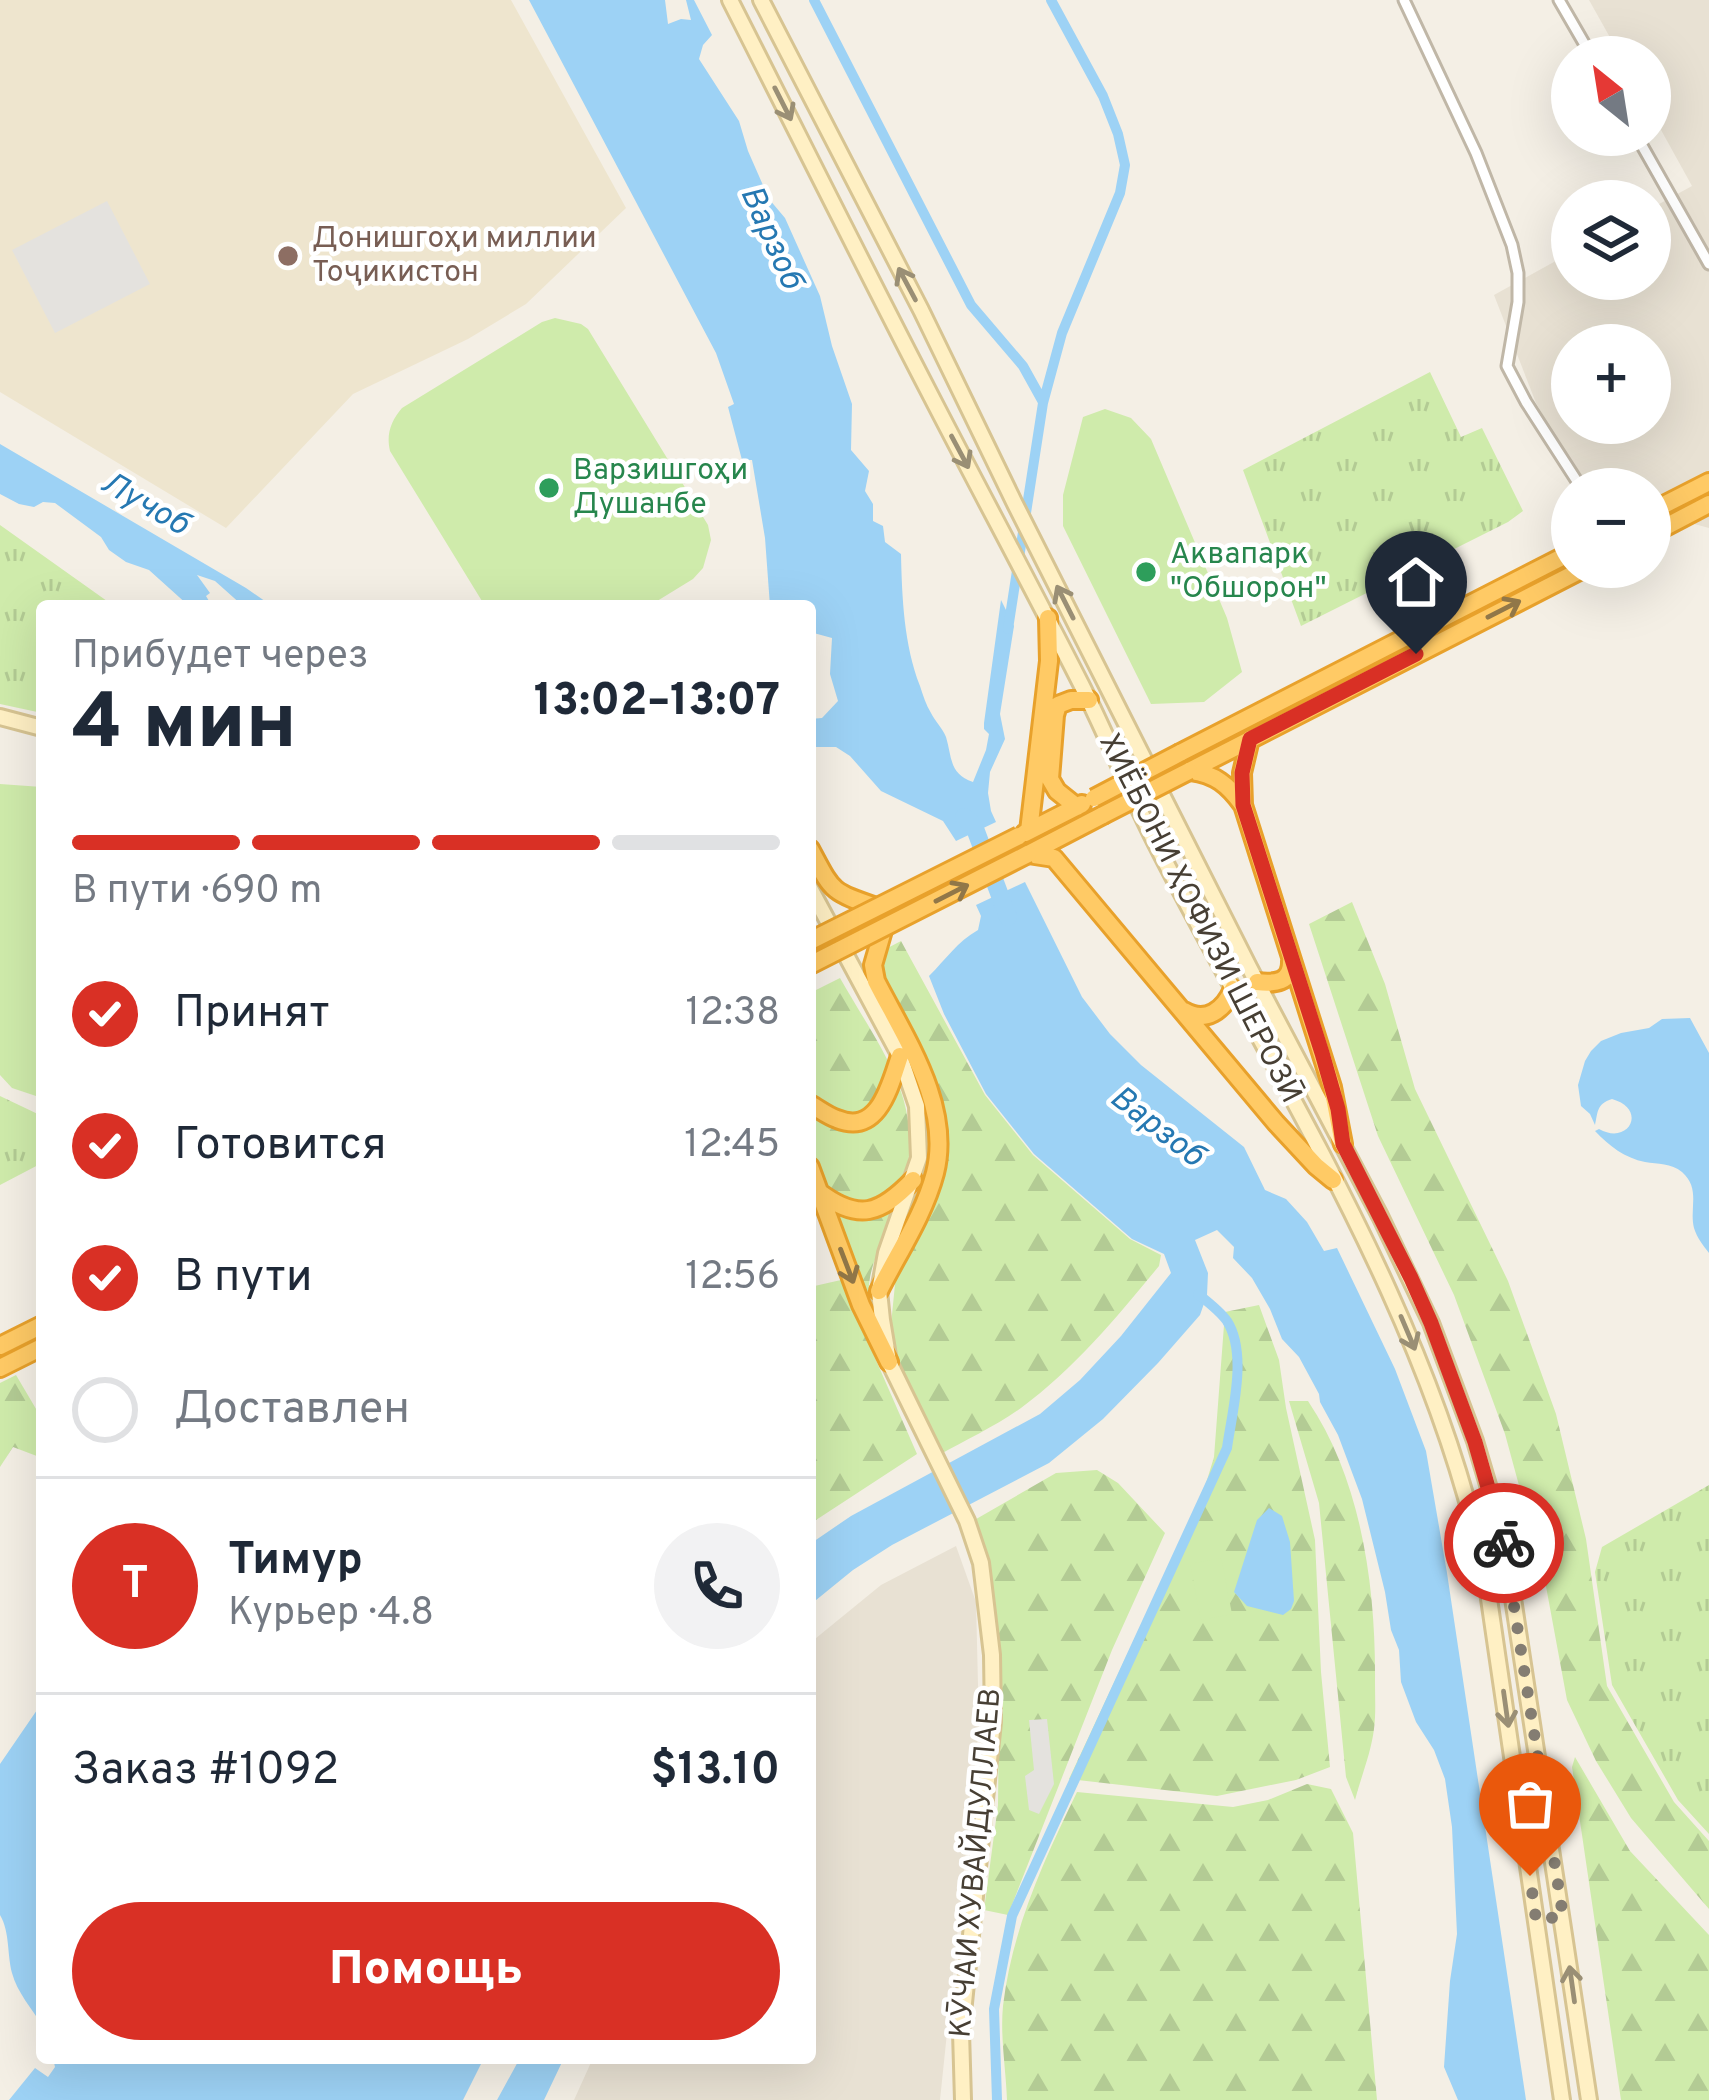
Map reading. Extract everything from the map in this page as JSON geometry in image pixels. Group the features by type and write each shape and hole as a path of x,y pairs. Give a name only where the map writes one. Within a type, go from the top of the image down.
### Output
{"highway":[{"path":"1671,501 1709,482"},
{"path":"1671,524 1709,504"},
{"path":"816,938 1551,563"},
{"path":"816,961 1551,585"},
{"path":"1024,834 1049,661 1048,618"},
{"path":"1085,802 1057,791 1050,779 1058,705 1089,700"},
{"path":"1250,739 1242,773 1243,805 1332,1087 1343,1144"},
{"path":"1190,771 1216,778 1243,805"},
{"path":"1054,858 1064,836"},
{"path":"1028,854 1054,858 1290,1138 1333,1180"},
{"path":"816,860 837,892 876,907"},
{"path":"879,1291 935,1172 936,1129 930,1090 876,982 873,965 884,927"},
{"path":"1257,982 1285,979 1291,961"},
{"path":"1184,1011 1198,1017 1212,1014 1233,989"},
{"path":"816,1108 852,1123 871,1118 883,1104 899,1056"},
{"path":"818,1191 836,1205 867,1211 884,1206 913,1180"},
{"path":"816,1185 861,1305 890,1362"},
{"path":"0,1346 36,1328"},
{"path":"0,1368 36,1350"}],"main road":[{"name":"ХИЁБОНИ ҲОФИЗИ ШЕРОЗӢ","path":"730,0 1048,618 1156,843 1396,1304 1416,1354 1474,1524 1492,1611 1562,2100"},
{"name":"ХИЁБОНИ ҲОФИЗИ ШЕРОЗӢ","path":"760,0 1431,1323 1475,1442 1499,1522 1515,1600 1589,2100"},
{"path":"902,338 914,337 928,325"},
{"path":"932,397 944,384 957,382"},
{"path":"0,717 36,726"},
{"name":"КӮЧАИ ХУВАЙДУЛЛАЕВ","path":"816,899 899,1056 917,1106 919,1158 886,1253 879,1291 890,1362 976,1542 984,1586 993,1722 961,2032 963,2100"},
{"path":"1357,1228 1380,1216"},
{"path":"1536,1920 1563,1916"}],"street":[{"path":"1404,0 1476,153 1512,245 1518,302 1507,366 1569,468"},
{"path":"1559,0 1580,36"},
{"path":"1648,156 1709,264"}],"shaded area":[{"name":"Донишгоҳи миллии Тоҷикистон","path":"0,0 511,0 626,208 526,304 468,339 353,394 226,528 0,392"},
{"path":"1589,0 1709,0 1709,528 1671,518 1671,468 1574,468 1560,444 1671,444 1671,324 1551,324 1551,429 1536,403 1494,295 1551,264 1551,300 1671,300 1671,198 1692,186 1671,148 1671,36 1609,36"},
{"path":"107,201 150,284 55,333 12,250"},
{"path":"956,1546 976,1602 979,1726 940,2100 574,2100 590,2064 816,2064 816,1638 881,1585"},
{"path":"1047,1719 1054,1784 1039,1814 1029,1810 1025,1776 1034,1770 1029,1720"}],"green space":[{"name":"Варзишгоҳи Душанбе","path":"555,318 588,329 708,525 711,540 703,568 659,600 481,600 390,451 390,428 402,408"},
{"path":"1430,372 1461,437 1482,428 1523,511 1301,626 1243,470"},
{"name":"Аквапарк \"Обшорон\"","path":"1105,409 1131,418 1151,439 1227,618 1242,672 1204,702 1151,704 1063,526 1063,495 1083,417"},
{"path":"0,525 106,600 36,600 36,712 0,704"},
{"path":"0,784 36,787 36,1096 12,1088 0,1075"},
{"path":"1352,902 1385,984 1415,1089 1508,1281 1556,1414 1586,1539 1607,1686 1674,1802 1709,1841 1709,1909 1631,1818 1567,1700 1545,1581 1505,1434 1454,1295 1378,1136 1309,924"},
{"path":"901,941 985,1095 1033,1155 1130,1239 1161,1255 1159,1266 1143,1285 1041,1393 939,1455 889,1345 896,1274 921,1211 936,1115 878,981 876,954"},
{"path":"840,978 889,1063 907,1116 906,1177 872,1270 869,1310 816,1176 816,990"},
{"path":"0,1096 36,1113 36,1166 0,1185"},
{"path":"841,1280 917,1454 816,1520 816,1286"},
{"path":"1259,1305 1279,1360 1315,1540 1330,1767 1296,1780 1217,1796 1069,1779 1204,1490 1214,1457 1225,1312"},
{"path":"16,1375 36,1409 36,1456 13,1447 0,1467 0,1383"},
{"path":"1289,1401 1308,1401 1326,1432 1362,1537 1373,1611 1375,1718 1355,1800 1346,1777 1319,1503"},
{"path":"1097,1470 1118,1483 1165,1533 1112,1650 1008,1915 984,1910 998,1805 999,1713 971,1522 1056,1473"},
{"path":"1709,1485 1709,1834 1678,1800 1612,1685 1595,1572 1602,1547"},
{"path":"1221,1558 1232,1614 1201,1620 1190,1564"},
{"path":"1575,1757 1630,1851 1709,1935 1709,2100 1621,2100 1572,1767"},
{"path":"1307,1784 1331,1789 1353,1833 1377,2100 1007,2100 1002,2017 1007,1977 1041,1869 1077,1792 1233,1807 1268,1800"}],"water":[{"path":"529,0 665,0 668,24 691,20 686,0 694,0 712,35 699,59 739,121 769,199 785,218 820,296 852,404 851,450 869,471 865,491 873,504 873,521 883,526 885,542 901,554 905,621 915,670 928,707 946,737 955,770 973,782 989,734 984,723 1001,600 1014,626 1000,714 1005,739 990,772 988,793 996,822 956,841 943,821 881,791 850,756 836,747 816,747 816,718 838,701 830,674 832,638 816,634 816,600 770,600 752,460 742,460 728,407 734,404 716,353"},
{"path":"0,444 263,600 236,600 215,581 197,575 210,593 208,600 182,600 149,570 109,550 101,537 55,503 34,507 0,494"},
{"path":"1025,882 1082,997 1110,1034 1141,1065 1244,1147 1265,1190 1286,1199 1324,1251 1337,1248 1395,1369 1426,1451 1526,2100 1458,2100 1444,2067 1457,1934 1445,1779 1401,1682 1399,1650 1362,1499 1338,1435 1299,1357 1282,1339 1252,1278 1233,1258 1234,1247 1217,1230 1195,1240 1208,1273 1200,1315 1103,1419 1049,1463 892,1545 816,1600 816,1540 851,1516 1040,1414 1121,1336 1171,1273 1164,1254 1132,1239 1034,1154 986,1094 929,976 978,930 981,916 976,905"},
{"path":"1690,1018 1709,1053 1709,1253 1694,1228 1688,1178 1673,1167 1631,1158 1606,1142 1595,1131 1626,1130 1632,1117 1629,1110 1612,1099 1607,1101 1595,1125 1581,1106 1578,1085 1585,1061 1601,1041 1649,1028 1662,1019"},
{"path":"1269,1508 1282,1516 1290,1542 1294,1601 1283,1615 1247,1606 1234,1592 1257,1520"},
{"path":"36,1711 36,2016 14,1980 0,1915 0,1764"},
{"path":"481,2064 463,2100 9,2100 35,2068 48,2077 55,2067"},
{"path":"517,2064 561,2064 544,2100 497,2100"}],"waterway":[{"path":"814,0 971,305 1023,366 1043,402"},
{"path":"1008,629 1043,403 1062,333 1120,193 1125,165 1103,96 1051,0"},
{"name":"Варзоб","path":"964,817 974,826 1008,917"},
{"path":"997,2100 994,2009 1012,1916 1227,1448 1237,1350 1227,1321 1198,1294"}],"way so far":[{"path":"1504,1543 1563,1916 1536,1920 1530,1876"}],"place":[{"name":"Донишгоҳи миллии Тоҷикистон","path":"288,256"},
{"name":"Варзишгоҳи Душанбе","path":"549,488"},
{"name":"Аквапарк \"Обшорон\"","path":"1146,572"}],"route":[{"path":"1416,654 1250,739 1242,773 1243,805 1322,1053 1343,1144 1431,1323 1475,1442 1504,1543"}],"water label":[{"name":"Лучоб","path":"144,505"}]}
